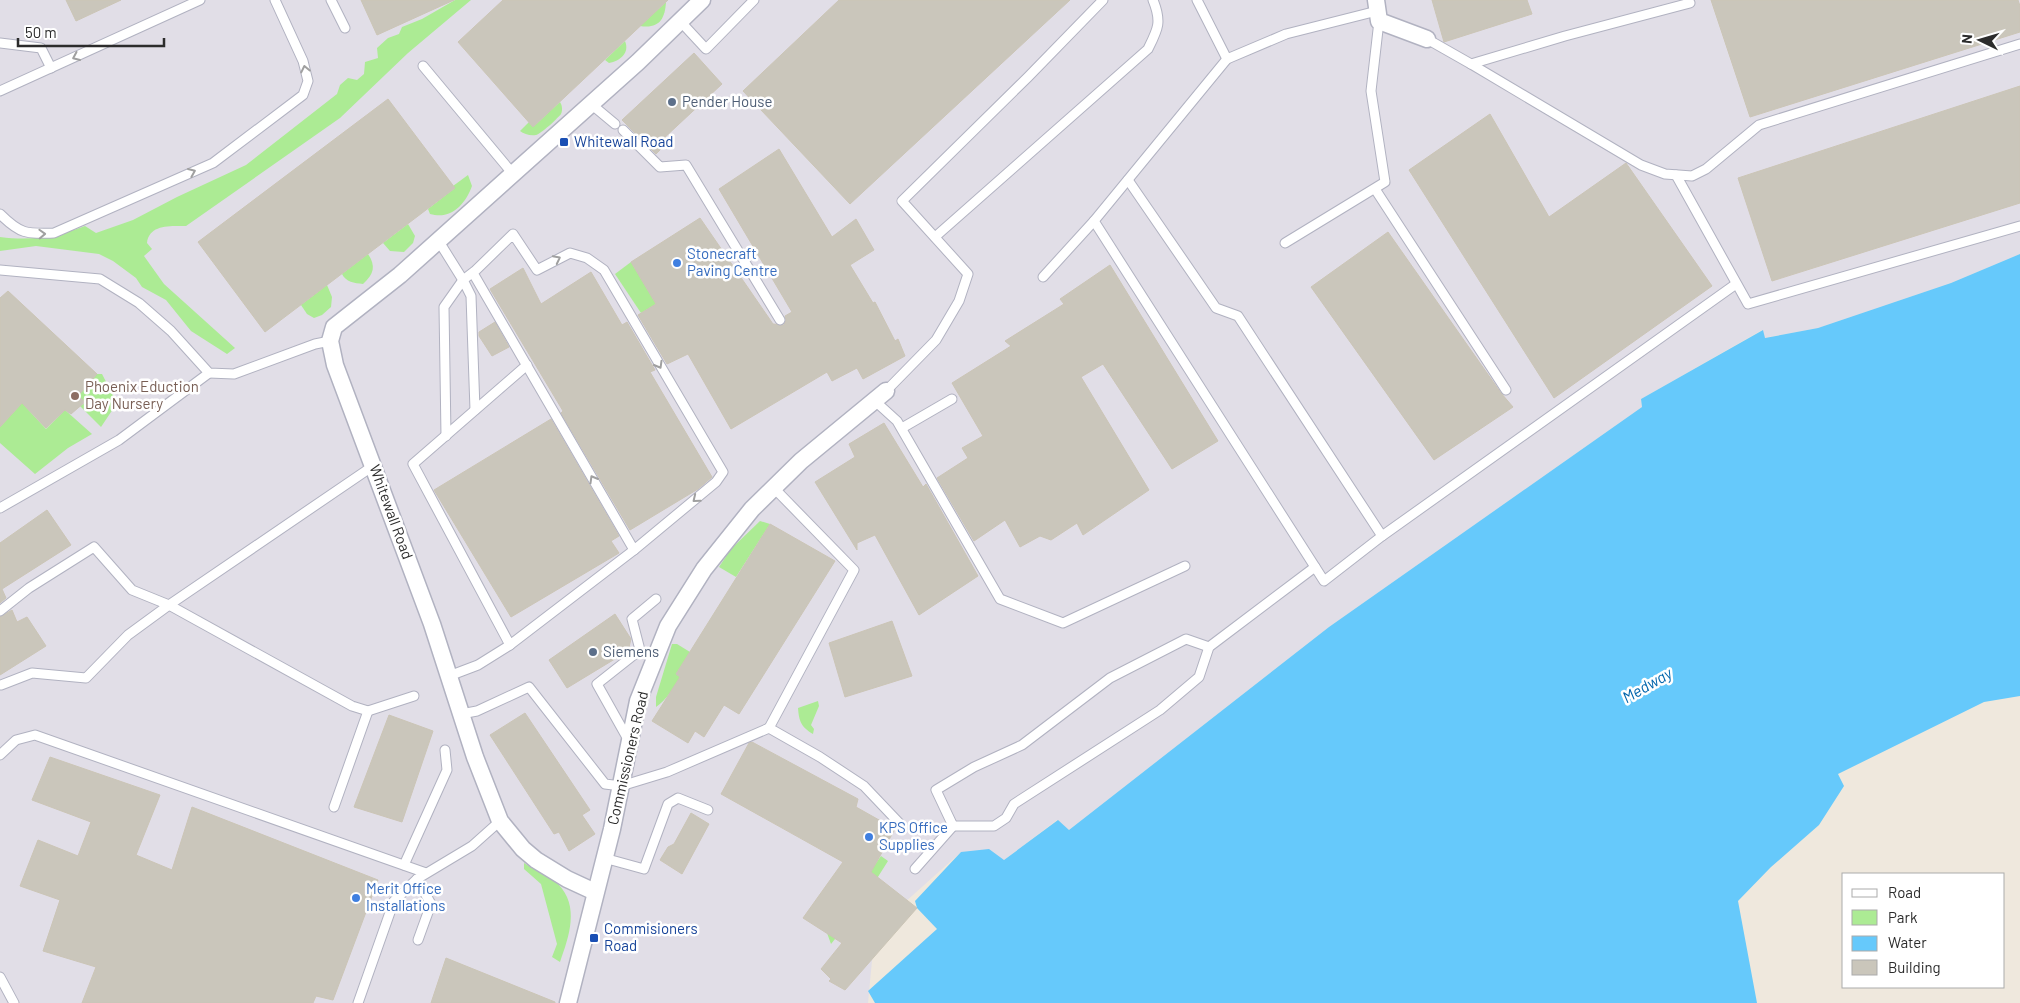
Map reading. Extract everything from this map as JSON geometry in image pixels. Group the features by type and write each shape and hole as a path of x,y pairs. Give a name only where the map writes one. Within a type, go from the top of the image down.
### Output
{"street":[{"path":"330,341 334,327 400,275 591,104 702,0"},
{"path":"1377,11 1426,39"},
{"name":"Whitewall Road","path":"330,341 335,365 432,624 475,757 500,822 523,849 536,860 566,879 595,892"},
{"name":"Commissioners Road","path":"568,1003 621,786 638,701 668,626 704,568 752,508 801,461 881,396"}],"lane":[{"path":"0,91 200,0"},
{"path":"0,214 14,228 30,234 54,233 213,163 303,95 308,81 303,61 275,0"},
{"path":"331,0 346,28"},
{"path":"680,21 706,49 754,0"},
{"path":"1103,0 902,201 968,274 959,301 936,340 881,396 902,428 1000,599 1063,623 1185,566"},
{"path":"935,237 1148,49 1158,29 1159,14 1153,0"},
{"path":"1197,0 1227,59"},
{"path":"1471,64 1565,36 1690,3"},
{"path":"1043,277 1094,221 1227,59 1286,34 1377,11 1371,91 1385,182 1285,243"},
{"path":"1426,39 1642,165 1665,174 1692,176 1706,169 1759,125 2020,44"},
{"path":"0,43 41,48 51,68"},
{"path":"423,66 513,174"},
{"path":"591,104 619,127 660,167 686,165 780,320"},
{"path":"1676,174 1748,304 2020,226"},
{"path":"1128,180 1216,308 1238,316 1382,536"},
{"path":"1375,189 1506,390"},
{"path":"1094,221 1324,581 1382,536 1736,284"},
{"path":"446,436 444,306 463,280 473,273 513,234 536,270 570,253 587,258 604,270 722,472 716,482 634,550 510,645 478,664 449,676"},
{"path":"438,240 471,296 475,410"},
{"path":"0,270 100,279 139,302 171,331 209,373"},
{"path":"473,273 634,550"},
{"path":"0,508 119,440 209,373 234,374 314,344 330,341"},
{"path":"510,645 413,464 526,365"},
{"path":"902,428 952,399"},
{"path":"1,685 32,673 86,678 128,635 373,466"},
{"path":"462,714 477,711 529,687 605,784 621,786 667,772 769,728 854,570 772,487"},
{"path":"0,611 29,588 94,547 132,590 169,605 352,706 368,711 414,696"},
{"path":"915,869 953,826 994,826 1006,818 1014,804 1160,710 1199,676 1209,647 1315,567"},
{"path":"630,743 597,684 640,650 632,619 656,600"},
{"path":"953,826 936,790 974,767 1022,745 1110,678 1186,639 1209,647"},
{"path":"334,807 368,711"},
{"path":"769,728 820,757 864,786 903,826"},
{"path":"0,755 16,740 35,735 426,873"},
{"path":"404,865 447,770 445,750"},
{"path":"604,858 644,869 668,804 678,798 708,810"},
{"path":"358,1003 394,901 417,878 472,846 500,822"},
{"path":"417,878 431,904 418,940"},
{"path":"0,977 14,1003"}],"shaded area":[{"path":"0,0 2020,0 2020,254 1951,283 1818,328 1764,338 1762,330 1641,399 1642,407 1329,627 1069,830 1057,820 1004,860 987,851 961,852 875,929 868,1003 0,1003"}],"green space":[{"path":"455,0 471,0 408,53 340,118 186,226 162,227 152,232 147,243 152,249 144,256 164,284 235,348 227,354 191,331 166,300 142,287 136,278 113,261 99,254 36,246 0,251 0,237 23,239 43,237 85,226 96,233 133,220 246,165 337,94 340,85 348,78 357,80 364,74 365,62 378,58 377,48 388,38 399,34 402,27 422,19"},
{"path":"666,2 660,22 647,27 640,26"},
{"path":"625,41 626,49 623,56 609,63 605,60"},
{"path":"560,102 561,114 542,132 532,135 520,131 529,122 533,127"},
{"path":"468,175 472,186 461,205 451,213 444,215 430,214 428,209"},
{"path":"408,224 415,236 413,243 404,252 390,251 383,243"},
{"path":"368,254 373,270 367,280 363,284 353,283 346,279 342,274"},
{"path":"631,262 656,304 641,313 615,274"},
{"path":"327,285 332,297 331,307 322,315 314,318 307,314 301,305"},
{"path":"97,374 102,374 117,403 101,427 80,406 85,403 78,396"},
{"path":"22,403 46,429 65,410 92,434 68,448 35,474 0,443 0,427"},
{"path":"760,521 770,524 736,577 719,567 731,549"},
{"path":"672,644 677,644 690,652 676,674 680,677 675,686 656,707 656,697"},
{"path":"818,701 819,706 811,725 814,729 813,734 801,723 798,708"},
{"path":"881,856 888,861 869,891 871,894 831,944 827,933"},
{"path":"524,863 558,884 569,902 571,922 560,962 552,957 557,944 541,884 524,869"}],"water":[{"name":"Medway","path":"2020,254 2020,696 1984,702 1838,774 1844,786 1819,825 1771,867 1738,901 1757,1003 875,1003 868,991 937,929 917,908 915,901 961,852 989,849 1004,860 1058,820 1069,830 1329,627 1642,407 1641,399 1763,330 1765,338 1818,328 1951,283"}],"building":[{"path":"66,0 121,0 76,21"},
{"path":"361,0 454,0 377,35"},
{"path":"503,0 668,0 533,127 458,42"},
{"path":"839,0 1070,0 850,204 743,91"},
{"path":"1432,0 1527,0 1532,14 1444,42"},
{"path":"1711,0 2018,0 2020,6 2020,32 1750,117"},
{"name":"Pender House","path":"694,53 722,84 663,139 667,143 656,154 622,120"},
{"path":"2020,86 2020,203 1772,281 1738,178"},
{"path":"388,99 455,188 265,332 198,242"},
{"path":"1490,114 1549,217 1626,163 1712,286 1554,398 1409,170"},
{"path":"779,149 832,237 856,219 874,250 850,265 873,303 875,302 895,341 898,339 905,356 863,379 857,368 832,381 827,372 731,429 688,354 667,364 638,315 656,304 631,262 700,218 773,324 784,325 785,316 792,312 719,189"},
{"path":"1388,232 1501,393 1513,407 1434,460 1311,287"},
{"path":"1110,265 1218,441 1172,469 1103,364 1081,377 1149,490 1083,535 1077,523 1051,540 1040,536 1020,547 1005,520 974,541 937,478 968,458 962,448 983,436 952,383 1011,346 1005,341 1064,304 1060,299"},
{"path":"523,268 541,304 591,272 622,325 627,322 655,370 650,372 712,477 698,489 630,530 561,413 563,411 490,289"},
{"path":"8,291 97,374 78,396 85,402 71,414 65,410 46,428 22,403 0,427 0,298"},
{"path":"495,322 509,347 492,356 479,336 479,332"},
{"path":"551,419 619,536 611,541 619,553 511,617 434,490"},
{"path":"884,423 923,487 926,484 978,576 919,615 875,535 857,543 857,550 815,482 855,457 849,444"},
{"path":"47,510 71,545 2,589 6,598 0,603 0,543"},
{"path":"770,524 835,561 739,714 724,705 704,737 695,731 688,743 652,721 680,677 676,674"},
{"path":"12,610 17,622 27,617 46,646 0,675 0,617"},
{"path":"615,614 631,639 628,651 567,688 549,660"},
{"path":"892,621 912,676 845,697 829,643"},
{"path":"525,713 590,810 582,815 595,834 569,851 559,832 554,834 490,735"},
{"path":"389,715 433,731 402,822 354,807"},
{"path":"752,742 858,799 856,807 895,829 871,872 917,908 845,990 829,981 831,979 821,969 842,943 803,918 843,862 721,794 749,743"},
{"path":"50,757 160,795 136,855 172,870 192,807 378,880 333,1000 316,996 313,1003 82,1003 96,967 43,951 60,900 20,886 38,840 78,856 91,822 32,800"},
{"path":"691,813 709,824 682,874 660,860 668,847 674,844"},
{"path":"446,958 555,1002 555,1003 431,1003"}],"place":[{"name":"Pender House","path":"672,102"},
{"name":"Whitewall Road","path":"564,142"},
{"name":"Stonecraft Paving Centre","path":"677,263"},
{"name":"Phoenix Eduction Day Nursery","path":"75,396"},
{"name":"Siemens","path":"593,652"},
{"name":"KPS Office Supplies","path":"869,837"},
{"name":"Merit Office Installations","path":"356,898"},
{"name":"Commisioners Road","path":"594,938"}]}
